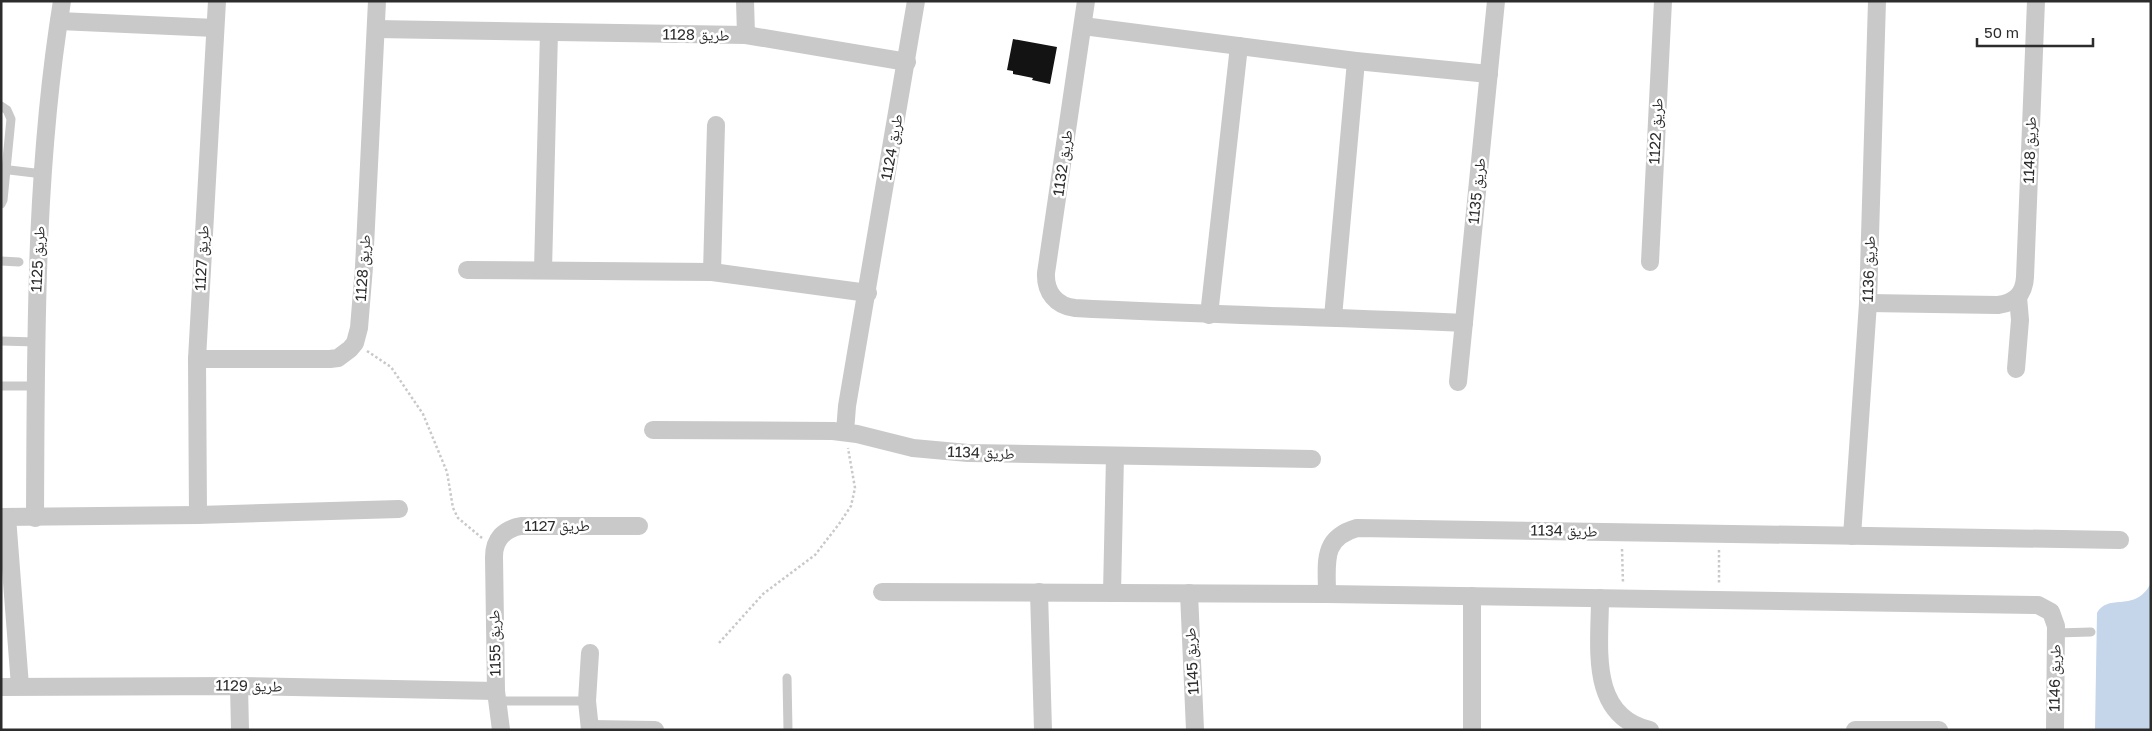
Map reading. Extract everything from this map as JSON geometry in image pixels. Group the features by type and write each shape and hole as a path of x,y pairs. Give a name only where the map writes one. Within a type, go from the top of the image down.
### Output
{"street":[{"name":"طريق 1125","path":"35,518 36,342 42,174 50,79 62,1"},
{"name":"طريق 1127","path":"198,515 197,359 217,1"},
{"name":"طريق 1128","path":"354,343 359,328 364,266 377,1"},
{"name":"طريق 1128","path":"745,1 746,35"},
{"name":"طريق 1124","path":"846,432 847,406 868,293 916,1"},
{"name":"طريق 1132","path":"1086,1 1046,281 1048,289 1057,302 1069,308 1209,315"},
{"name":"طريق 1135","path":"1458,382 1496,1"},
{"name":"طريق 1122","path":"1650,262 1663,1"},
{"name":"طريق 1136","path":"1852,536 1868,302 1877,1"},
{"name":"طريق 1148","path":"2016,369 2020,320 2018,297 2024,286 2036,1"},
{"path":"59,21 214,28"},
{"path":"1083,26 1356,61 1489,74"},
{"name":"طريق 1128","path":"376,29 746,35 907,62"},
{"path":"543,270 549,32"},
{"path":"1239,46 1209,315 1464,322"},
{"path":"1333,317 1356,61"},
{"path":"712,272 716,125"},
{"path":"467,270 712,272 868,293"},
{"path":"1868,302 1998,305 2010,302 2018,297"},
{"path":"197,359 330,359 344,354 354,343"},
{"name":"طريق 1134","path":"653,430 846,432 913,448 941,451 1312,459"},
{"path":"1112,593 1115,456"},
{"path":"20,686 4,517 198,515 399,509"},
{"name":"طريق 1127","path":"494,553 497,540 503,533 511,528 520,526 639,526"},
{"name":"طريق 1134","path":"1327,594 1327,552 1335,539 1341,534 1357,528 2120,540"},
{"name":"طريق 1155","path":"494,553 496,696 501,730"},
{"path":"882,592 1327,594 2038,605 2051,612 2056,630"},
{"path":"1040,592 1044,730"},
{"name":"طريق 1145","path":"1189,593 1195,730"},
{"path":"1472,596 1472,730"},
{"path":"1600,598 1600,668 1604,691 1617,712 1626,719 1650,730"},
{"name":"طريق 1146","path":"2055,730 2056,630"},
{"path":"590,653 587,701 590,729 655,730"},
{"path":"239,686 240,730"},
{"name":"طريق 1129","path":"1,687 239,686 496,696"},
{"path":"1855,730 1939,730"}],"lane":[{"path":"1,106 7,110 11,119 4,170 3,200 1,204"},
{"path":"4,170 42,174"},
{"path":"1,261 19,262"},
{"path":"1,341 36,342"},
{"path":"1,386 36,386"},
{"path":"2056,630 2091,632"},
{"path":"788,678 788,730"},
{"path":"496,696 587,701"}],"path":[{"path":"354,343 391,367 423,414 447,472 453,508 458,518 494,553"},
{"path":"719,643 763,594 815,555 851,506 855,488 846,432"},
{"path":"1622,532 1623,599"},
{"path":"1719,534 1719,600"}],"water":[{"path":"2151,583 2151,730 2095,730 2097,613 2108,604 2138,598"}],"building":[{"path":"1013,39 1057,47 1050,84 1013,74 1013,71 1007,70"}]}
